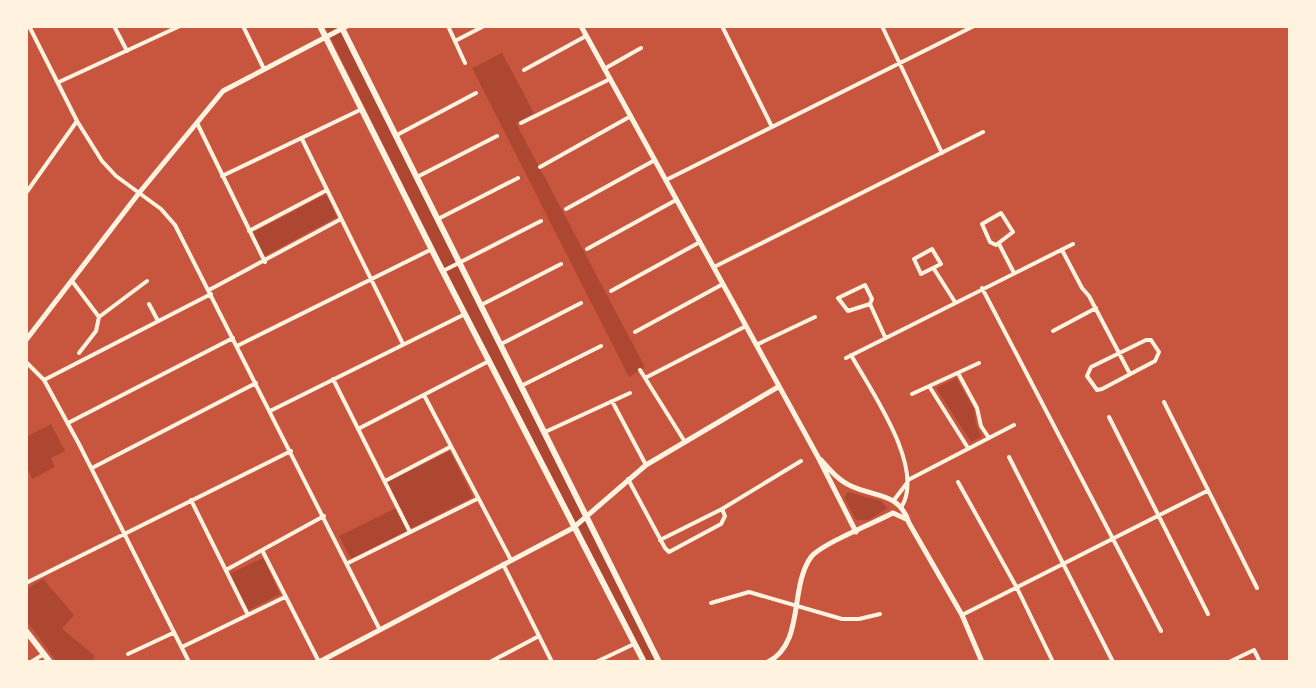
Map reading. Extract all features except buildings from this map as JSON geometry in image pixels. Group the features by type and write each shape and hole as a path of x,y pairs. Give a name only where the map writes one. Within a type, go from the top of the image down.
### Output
{"main road":[{"path":"320,26 573,528 644,662"},
{"path":"344,27 395,136 659,662"},
{"path":"26,631 50,662"}],"street":[{"path":"29,26 77,121 102,161 161,209 175,225 380,630"},
{"path":"114,26 127,51"},
{"path":"243,26 264,69"},
{"path":"448,26 465,63"},
{"path":"455,41 484,26"},
{"path":"581,26 818,457 856,532"},
{"path":"722,26 772,127"},
{"path":"882,26 942,153"},
{"path":"666,180 974,26"},
{"path":"58,83 176,27"},
{"path":"26,340 139,193 223,91 344,27"},
{"path":"26,36 32,32"},
{"path":"524,70 586,36"},
{"path":"604,69 641,48"},
{"path":"521,123 610,79"},
{"path":"395,136 476,93"},
{"path":"222,176 362,109"},
{"path":"540,167 631,116"},
{"path":"26,193 77,121"},
{"path":"196,121 265,262"},
{"path":"714,267 983,132"},
{"path":"416,177 497,136"},
{"path":"302,139 403,344"},
{"path":"566,209 655,160"},
{"path":"437,219 518,178"},
{"path":"249,231 327,190"},
{"path":"587,249 677,200"},
{"path":"1001,213 1013,232 999,244 993,244 981,228 984,222 1001,213"},
{"path":"44,380 158,321 341,219"},
{"path":"443,271 541,221"},
{"path":"611,291 700,242"},
{"path":"999,244 1014,273"},
{"path":"768,662 784,650 812,557 817,551 893,513 907,498 908,480 901,450 849,356 1073,244"},
{"path":"237,346 432,249"},
{"path":"932,249 941,262 934,269 921,274 914,259 932,249"},
{"path":"1061,250 1130,374"},
{"path":"480,305 561,264"},
{"path":"934,269 955,302"},
{"path":"71,281 99,317"},
{"path":"79,353 96,331 99,317 147,281"},
{"path":"635,332 723,284"},
{"path":"870,304 848,311 838,298 865,285 885,337"},
{"path":"982,288 1161,631"},
{"path":"500,345 581,303"},
{"path":"149,304 158,321"},
{"path":"1053,331 1096,308"},
{"path":"270,411 465,314"},
{"path":"756,345 815,317"},
{"path":"26,326 33,331"},
{"path":"645,378 746,326"},
{"path":"68,423 233,338"},
{"path":"1146,340 1154,343 1159,357 1130,374 1097,390 1087,376 1091,367 1118,353 1146,340"},
{"path":"521,386 601,346"},
{"path":"358,429 489,361"},
{"path":"26,362 44,380 68,423 189,662"},
{"path":"912,394 979,363"},
{"path":"640,370 686,443"},
{"path":"958,373 989,438"},
{"path":"333,379 410,532"},
{"path":"92,468 256,383"},
{"path":"929,386 968,449"},
{"path":"262,550 319,662 573,528 646,465 778,387"},
{"path":"544,433 630,393"},
{"path":"424,395 511,560"},
{"path":"612,401 646,465"},
{"path":"1164,402 1257,588"},
{"path":"1109,417 1208,614"},
{"path":"894,500 908,480 1014,425"},
{"path":"384,481 450,447"},
{"path":"26,583 291,451"},
{"path":"818,457 849,485 894,500 902,506 962,615 982,662"},
{"path":"1009,457 1113,662"},
{"path":"660,540 722,509 801,461"},
{"path":"628,479 669,552 721,524 725,516 722,509"},
{"path":"958,482 1017,588 1053,662"},
{"path":"836,496 849,485"},
{"path":"962,615 1207,491"},
{"path":"348,563 477,499"},
{"path":"191,500 248,615"},
{"path":"893,513 903,516 909,523"},
{"path":"226,570 324,516"},
{"path":"503,564 552,662"},
{"path":"711,603 749,592 842,619 880,614"},
{"path":"182,647 285,597"},
{"path":"128,654 174,632"},
{"path":"490,662 539,636"},
{"path":"596,662 634,644"},
{"path":"1229,662 1254,650 1260,662"},
{"path":"31,662 44,654"}],"shaded area":[{"path":"325,26 339,26 659,662 645,662 464,310"},
{"path":"502,53 534,113 516,123 645,367 629,377 472,68"},
{"path":"326,194 337,217 263,257 252,233"},
{"path":"956,378 974,409 982,437 971,442 936,388"},
{"path":"51,424 65,451 51,458 55,467 32,479 26,465 26,437"},
{"path":"450,451 473,497 351,559 339,536 398,507 387,482"},
{"path":"848,492 881,501 888,508 869,520 856,520 844,497"},
{"path":"263,558 280,594 247,611 229,574"},
{"path":"43,579 74,615 62,629 95,656 91,662 57,662 26,620 26,589"}]}
